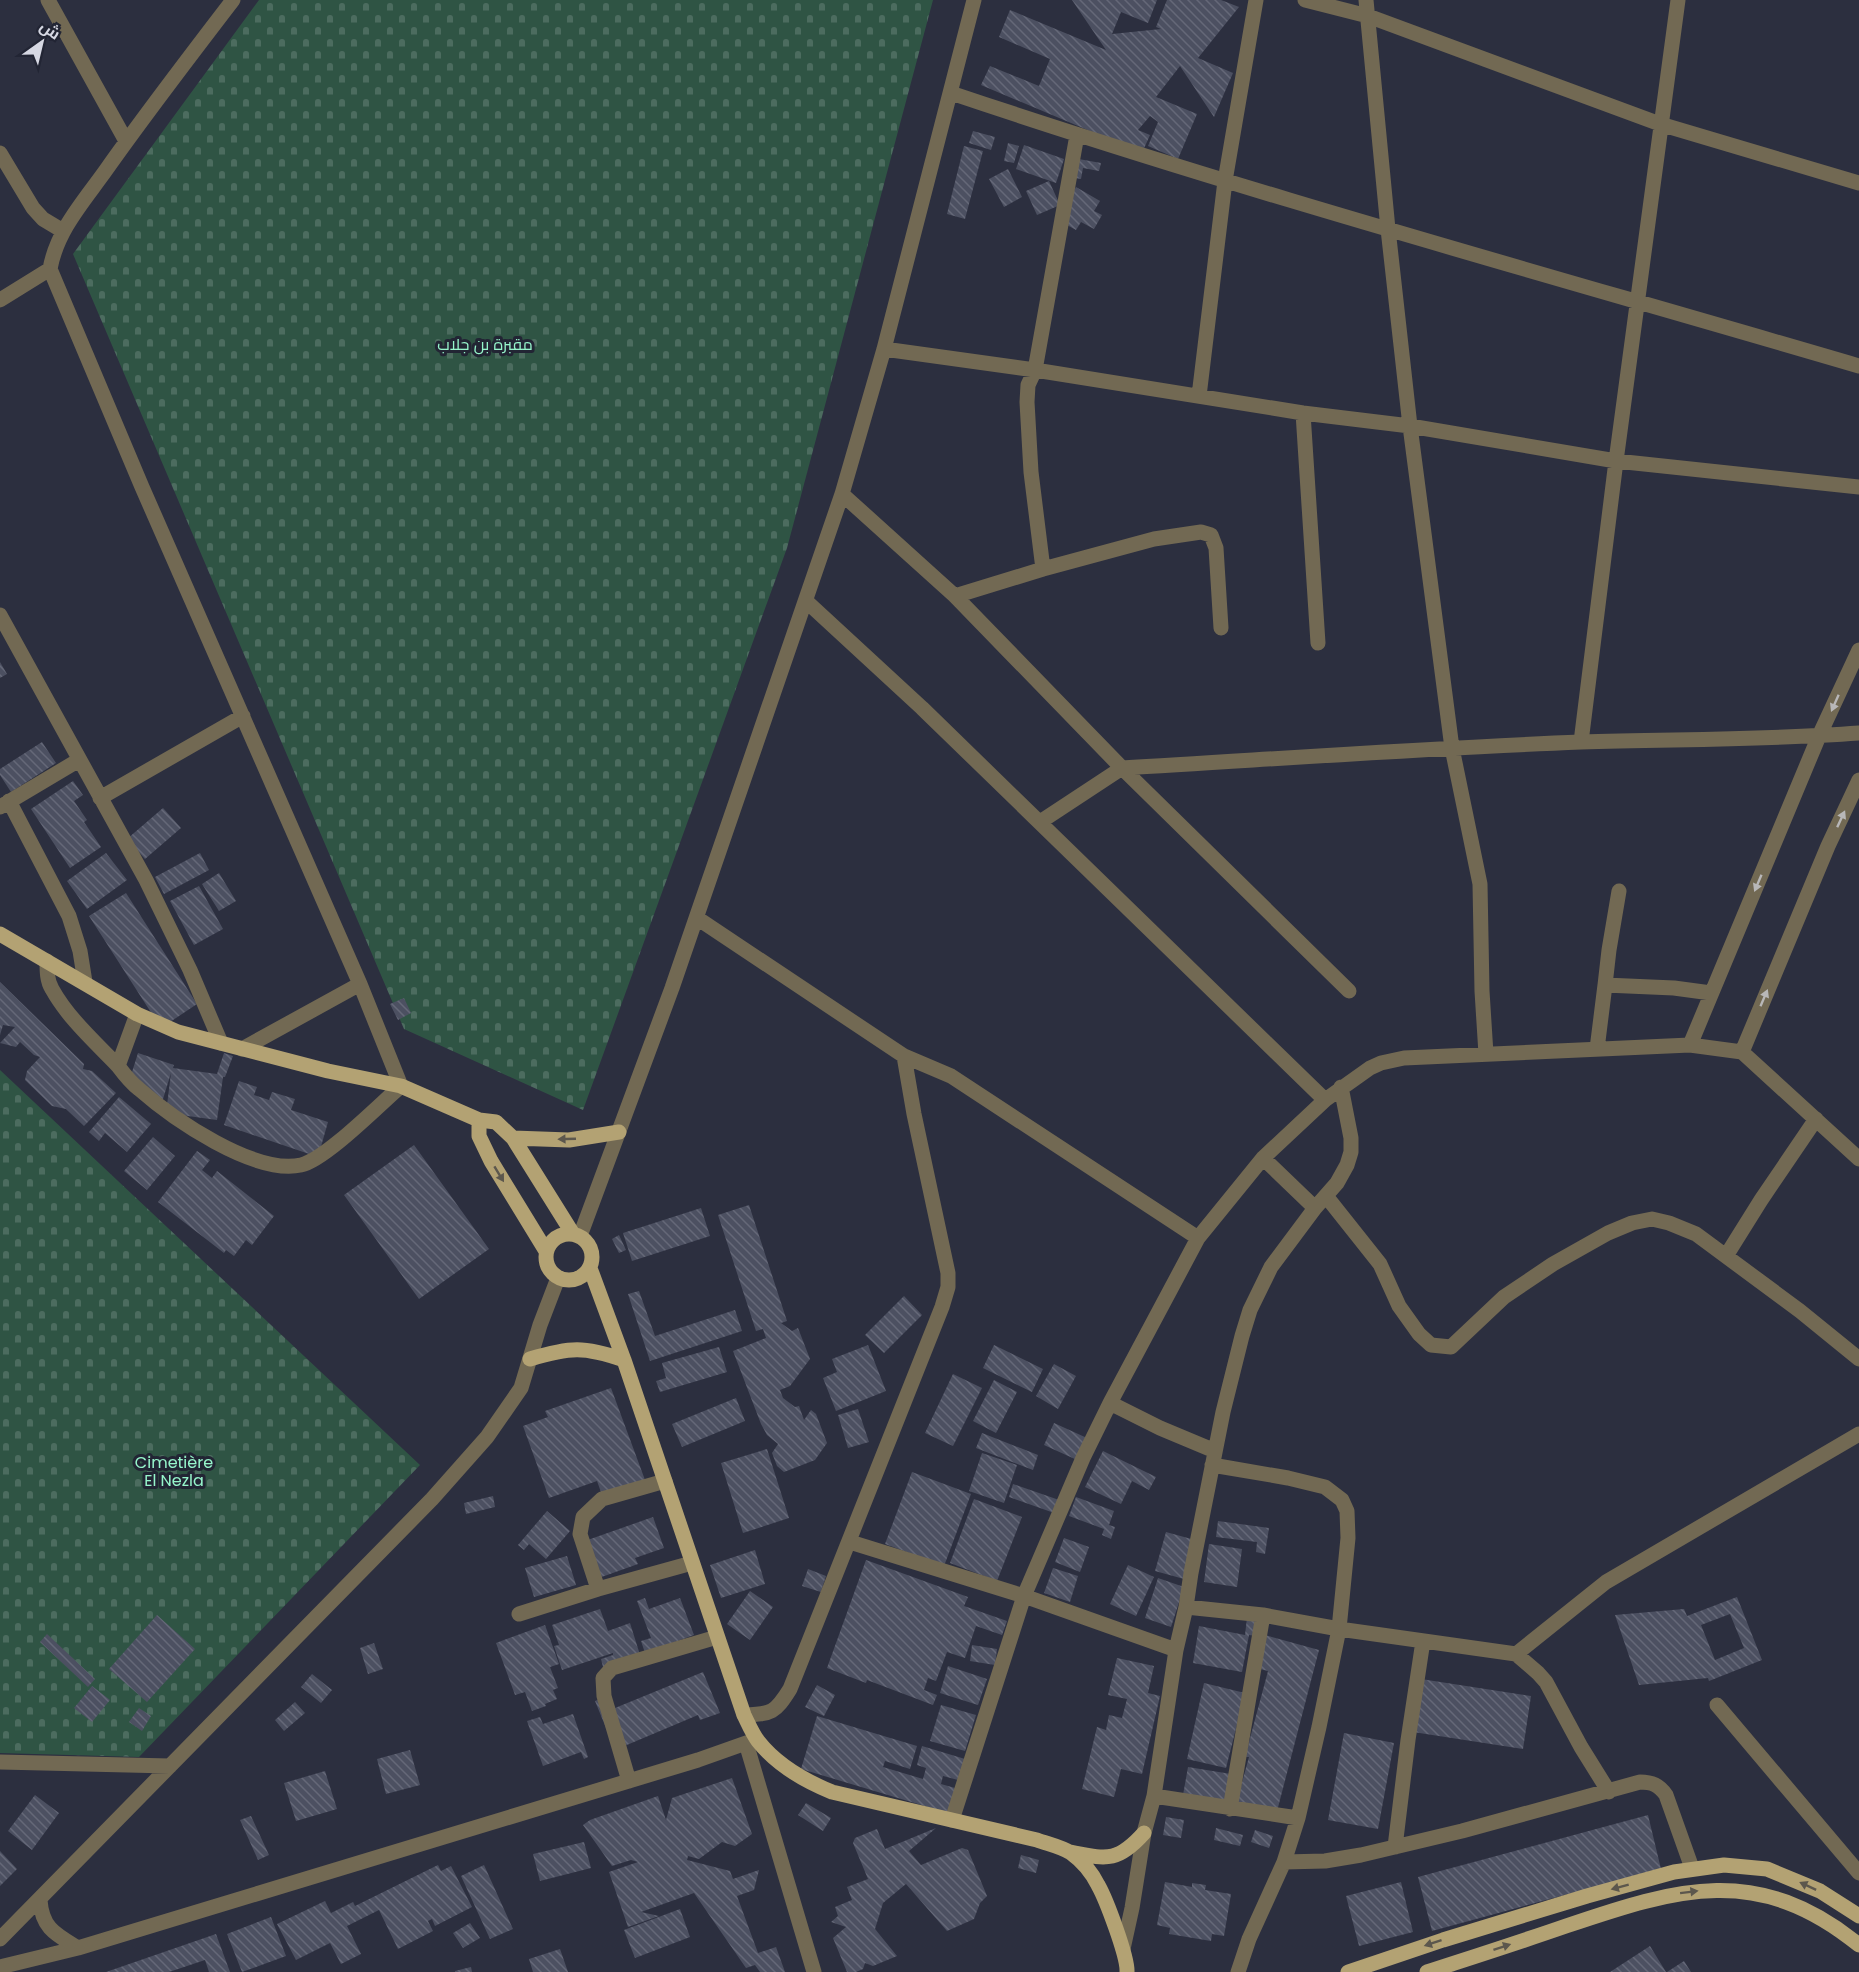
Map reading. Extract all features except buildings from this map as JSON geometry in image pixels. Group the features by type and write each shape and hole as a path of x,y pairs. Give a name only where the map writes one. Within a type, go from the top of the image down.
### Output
{"main road":[{"path":"0,934 137,1014 178,1032 328,1071 401,1086 479,1120 496,1122 513,1138 577,1235 590,1247 592,1254 590,1268 624,1360 752,1742 809,1782 832,1792 1037,1840 1069,1852 1110,1857 1122,1854 1144,1833"},
{"path":"479,1120 479,1136 491,1161 546,1251"},
{"path":"513,1138 569,1140 619,1132"},
{"path":"577,1235 559,1235 549,1244 546,1251 547,1267 558,1278 573,1280 580,1278 590,1268"},
{"path":"530,1359 558,1351 578,1349 598,1351 624,1360"},
{"path":"1069,1852 1084,1865 1098,1884 1129,1970"},
{"path":"1348,1972 1587,1896 1692,1869 1724,1864 1767,1869 1820,1892 1859,1916"},
{"path":"1427,1972 1598,1915 1666,1895 1694,1891 1752,1892 1788,1902 1819,1916 1859,1945"}],"street":[{"path":"48,0 126,141"},
{"path":"47,961 48,979 52,989 75,1021 137,1088 178,1120 234,1152 285,1166 303,1165 320,1156 401,1086 360,984 142,487 50,269 55,247 63,231 126,141 233,0"},
{"path":"577,1235 619,1132 697,918 842,494 884,349 974,0"},
{"path":"1199,396 1225,181 1256,0"},
{"path":"1305,0 1368,16 1660,124 1859,183"},
{"path":"1366,0 1410,426 1452,748 1480,884 1486,1054"},
{"path":"1581,742 1678,0"},
{"path":"951,93 1225,181 1859,366"},
{"path":"1043,569 1031,472 1028,385 1035,370 1077,135"},
{"path":"1,156 33,208 43,219 63,231"},
{"path":"0,300 50,269"},
{"path":"884,349 1035,370 1303,414 1410,426 1616,461 1859,487"},
{"path":"1303,414 1318,643"},
{"path":"842,494 955,596 1122,768 1349,991"},
{"path":"955,596 1154,539 1186,532 1206,533 1211,536 1216,548 1221,628"},
{"path":"806,601 922,708 1325,1100"},
{"path":"0,615 146,880 190,970 220,1043"},
{"path":"1690,1045 1819,736 1859,650"},
{"path":"100,798 243,716"},
{"path":"1040,822 1122,768 1452,748 1859,733"},
{"path":"79,760 5,804 69,916 80,951 85,982"},
{"path":"1742,1052 1828,846 1859,780"},
{"path":"1597,1049 1619,891"},
{"path":"697,918 904,1056 951,1076 1198,1238"},
{"path":"242,1049 360,984"},
{"path":"1605,984 1674,988 1711,993"},
{"path":"118,1065 137,1014"},
{"path":"952,1820 1024,1596 1083,1458 1110,1403 1198,1238 1263,1158 1341,1087 1370,1068 1389,1061 1486,1054 1690,1045 1742,1052 1859,1159"},
{"path":"744,1715 768,1714 787,1694 850,1542 948,1287 944,1250 914,1114 904,1056"},
{"path":"1123,1949 1144,1833 1154,1796 1176,1650 1223,1412 1250,1310 1271,1267 1347,1165 1351,1152 1351,1138 1341,1087"},
{"path":"1726,1256 1816,1119"},
{"path":"1263,1158 1315,1208"},
{"path":"1326,1196 1380,1264 1399,1306 1419,1334 1431,1345 1451,1347 1504,1297 1553,1264 1608,1233 1632,1223 1652,1219 1696,1234 1800,1311 1859,1359"},
{"path":"0,1939 170,1767 487,1437 521,1388 540,1325 558,1278"},
{"path":"1110,1403 1214,1458 1324,1487 1342,1500 1347,1511 1348,1538 1339,1629 1298,1818 1284,1862 1249,1939 1238,1972"},
{"path":"1516,1654 1606,1582 1859,1434"},
{"path":"598,1589 580,1534 583,1517 603,1499 665,1481"},
{"path":"850,1542 1024,1596 1176,1650"},
{"path":"519,1614 692,1563"},
{"path":"1186,1607 1263,1615 1339,1629 1516,1654 1546,1683 1581,1748 1609,1792"},
{"path":"1230,1809 1263,1615"},
{"path":"629,1781 604,1696 603,1678 612,1668 717,1637"},
{"path":"1395,1847 1407,1740 1423,1641"},
{"path":"1718,1705 1859,1873"},
{"path":"0,1967 78,1948 752,1742 814,1972"},
{"path":"0,1762 170,1767"},
{"path":"1284,1862 1325,1861 1361,1855 1462,1831 1640,1782 1648,1782 1660,1788 1666,1795 1692,1869"},
{"path":"1154,1796 1298,1818"},
{"path":"40,1900 43,1921 50,1929 78,1948"}],"green space":[{"name":"مقبرة بن جلاب","path":"259,0 933,0 787,548 583,1110 404,1029 73,254"},
{"name":"Cimetière El Nezla","path":"0,1070 420,1465 139,1757 0,1753"}]}
